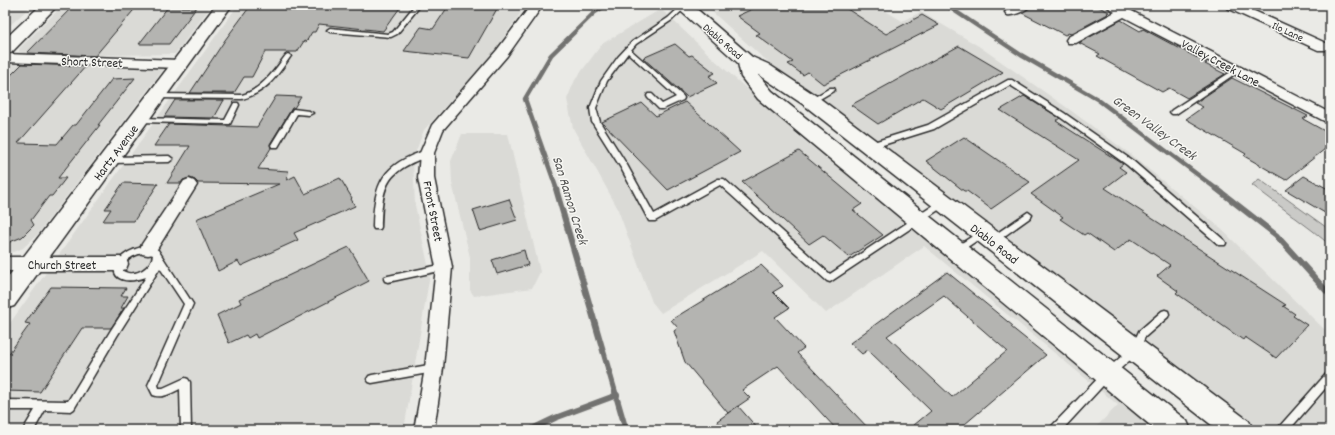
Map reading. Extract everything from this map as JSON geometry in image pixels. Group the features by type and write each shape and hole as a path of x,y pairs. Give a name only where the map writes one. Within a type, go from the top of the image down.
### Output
{"street":[{"path":"5,49 50,5"},
{"name":"Hartz Avenue","path":"5,299 224,5"},
{"name":"Front Street","path":"424,430 434,368 444,267 426,178 427,153 437,128 502,53 537,5"},
{"name":"Diablo Road","path":"684,5 746,61 762,68 810,101 1240,430"},
{"path":"1011,12 1025,5"},
{"name":"Valley Creek Lane","path":"1111,5 1330,119"},
{"name":"Ilo Lane","path":"1231,5 1323,47"},
{"path":"1072,40 1124,12"},
{"name":"Short Street","path":"5,58 180,64"},
{"name":"Diablo Road","path":"746,61 750,77 765,95 1177,430"},
{"path":"155,256 189,185"},
{"name":"Church Street","path":"5,264 120,264"}],"lane":[{"path":"330,30 389,36 395,33 418,5"},
{"path":"684,5 670,19 634,43 620,58 604,81 593,108 596,122 624,167 652,219 721,180 830,279 942,203"},
{"path":"628,50 681,98 662,107 650,96"},
{"path":"156,96 242,97 251,95 273,78 288,56"},
{"path":"1174,112 1237,70"},
{"path":"869,146 931,127 1010,82 1062,115 1130,163 1222,243"},
{"path":"810,101 832,90"},
{"path":"138,120 227,122 236,105"},
{"path":"275,145 295,111 309,113"},
{"path":"377,227 377,209 380,189 387,177 395,168 407,161 427,153"},
{"path":"109,160 168,159"},
{"path":"956,251 987,237 1028,215"},
{"path":"155,256 152,268 146,272 133,277 122,276 119,273 120,264 135,251 155,256 189,304 153,385 156,392 164,392 185,382 186,430"},
{"path":"5,405 71,406 114,333 155,256"},
{"path":"388,279 444,267"},
{"path":"1055,430 1108,374 1135,350 1142,334 1165,314"},
{"path":"372,379 434,368"},
{"path":"1283,430 1330,376"},
{"path":"28,430 43,405"}],"shaded area":[{"path":"5,5 32,5 5,30"},
{"path":"63,5 212,5 175,54 24,54 19,52 19,49"},
{"path":"238,5 521,5 524,8 493,53 424,130 413,159 415,205 430,274 404,430 5,430 5,330"},
{"path":"707,5 876,5 902,21 921,12 980,47 1130,154 1218,226 1323,328 1330,333 1330,430 1259,430 1174,368 761,56 709,9"},
{"path":"661,9 801,138 1161,430 1093,430 1118,405 924,246 826,313 763,251 661,313 652,302 617,207 573,128 567,99 575,80 602,44"},
{"path":"16,63 166,66 37,235 23,248 14,252 5,252 5,66"},
{"path":"462,134 508,134 540,272 532,288 474,296 470,290 470,257 452,183 451,161"},
{"path":"1259,179 1330,230 1330,245 1252,185"}],"building":[{"path":"74,5 138,5 95,56 27,53"},
{"path":"251,5 402,5 383,31 319,24 315,32 312,32 297,52 265,52 252,77 244,77 234,93 190,93 225,40"},
{"path":"449,5 481,5 498,7 469,58 404,51 421,27 433,29"},
{"path":"761,5 841,5 886,34 922,15 939,25 823,84 808,72 803,75 788,64 793,62 756,35 760,33 737,16"},
{"path":"1032,5 1095,5 1109,12 1107,13 1108,14 1070,34 1065,35 1022,13"},
{"path":"168,7 197,7 169,44 139,44"},
{"path":"1121,20 1140,31 1143,29 1225,74 1187,98 1169,88 1162,92 1097,56 1100,54 1079,43"},
{"path":"675,44 689,56 692,55 715,73 709,76 717,83 687,97 643,58"},
{"path":"959,46 1003,72 941,109 923,98 878,124 851,105"},
{"path":"22,64 86,66 18,143 57,144 73,125 76,125 112,79 135,78 58,178 66,178 52,196 49,196 31,220 34,225 22,237 5,244 5,81"},
{"path":"1232,78 1308,116 1303,119 1330,134 1330,145 1286,180 1244,156 1246,154 1186,119 1203,107 1195,103"},
{"path":"276,96 301,97 294,108 292,108 270,144 271,148 258,169 288,171 287,180 295,176 305,194 340,178 355,206 294,233 298,240 241,266 238,261 218,271 196,219 279,184 198,183 190,178 183,180 181,183 167,183 190,146 154,146 169,124 257,127"},
{"path":"1024,96 1060,118 1056,121 1123,164 1119,167 1126,172 1105,188 1286,305 1283,306 1295,314 1293,316 1307,325 1276,358 1245,337 1243,340 1176,293 1178,291 1157,276 1170,265 1131,239 1114,252 1087,233 1084,235 1060,219 1063,217 1031,194 1079,160 1000,110"},
{"path":"175,100 224,100 214,118 164,117"},
{"path":"685,102 740,152 668,190 602,122 642,103 656,116"},
{"path":"964,137 1030,182 991,209 967,191 964,191 926,161"},
{"path":"799,151 862,204 853,210 883,235 849,257 823,235 809,244 742,182"},
{"path":"1304,176 1330,190 1330,216 1286,190"},
{"path":"123,183 158,184 134,221 103,221 111,209 105,209"},
{"path":"509,199 517,220 480,231 473,210"},
{"path":"349,247 369,281 257,338 255,334 248,338 246,335 229,343 217,315 241,303 239,299"},
{"path":"524,250 528,265 497,274 492,260"},
{"path":"761,265 783,286 773,292 789,308 775,317 804,348 797,353 870,430 837,430 778,366 742,390 750,398 728,413 685,362 674,331 678,328 671,320"},
{"path":"947,272 1046,355 958,430 908,430 931,411 868,350 862,354 850,343","holes":["944,296 1007,351 952,397 887,336"]},
{"path":"51,287 126,288 121,296 128,296 121,308 124,308 111,328 82,328 40,392 5,391 5,359 30,324 25,323"},
{"path":"738,406 759,430 724,430 717,421"}],"waterway":[{"name":"San Ramon Creek","path":"557,190 525,99 551,55 595,12 606,5"},
{"name":"Green Valley Creek","path":"946,5 1021,55 1097,99 1218,190"},
{"name":"San Ramon Creek","path":"556,189 616,395"},
{"name":"Green Valley Creek","path":"1217,189 1276,235 1330,295"},
{"path":"530,430 555,418 616,395"},
{"name":"San Ramon Creek","path":"616,395 626,430"}]}
